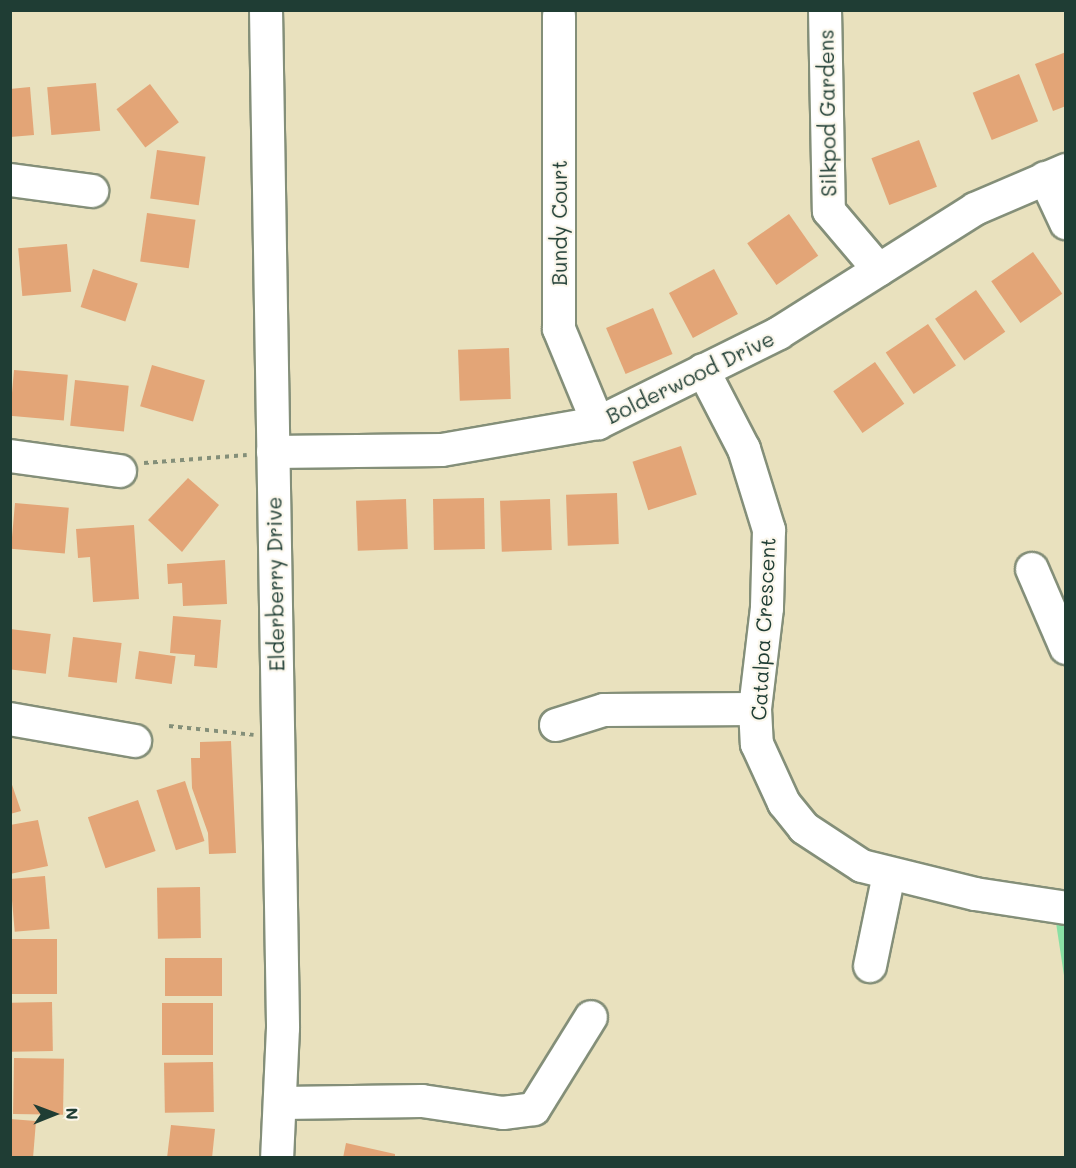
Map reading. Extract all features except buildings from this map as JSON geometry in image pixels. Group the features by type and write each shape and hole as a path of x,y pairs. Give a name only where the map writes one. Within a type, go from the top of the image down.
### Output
{"street":[{"name":"Elderberry Drive","path":"266,10 263,454 282,1103 277,1158"},
{"name":"Silkpod Gardens","path":"825,10 829,211 879,270"},
{"name":"Bundy Court","path":"559,16 559,329 598,423"},
{"name":"Bolderwood Drive","path":"263,454 442,450 598,423 779,333 975,209 1055,174"},
{"path":"1055,174 1065,223"},
{"path":"10,180 93,191"},
{"name":"Catalpa Crescent","path":"703,370 744,449 769,530 767,608 755,709 757,744 768,773 804,828 862,866 889,874 1064,901"},
{"path":"10,456 120,471"},
{"path":"1032,569 1065,648"},
{"path":"556,725 604,710 755,709"},
{"path":"10,720 135,741"},
{"path":"870,966 889,874"},
{"path":"282,1103 422,1101 503,1113 534,1109 591,1017"}],"path":[{"path":"120,471 164,461 263,454"},
{"path":"169,726 254,735"}],"green space":[{"path":"1053,903 1065,903 1065,982"}]}
